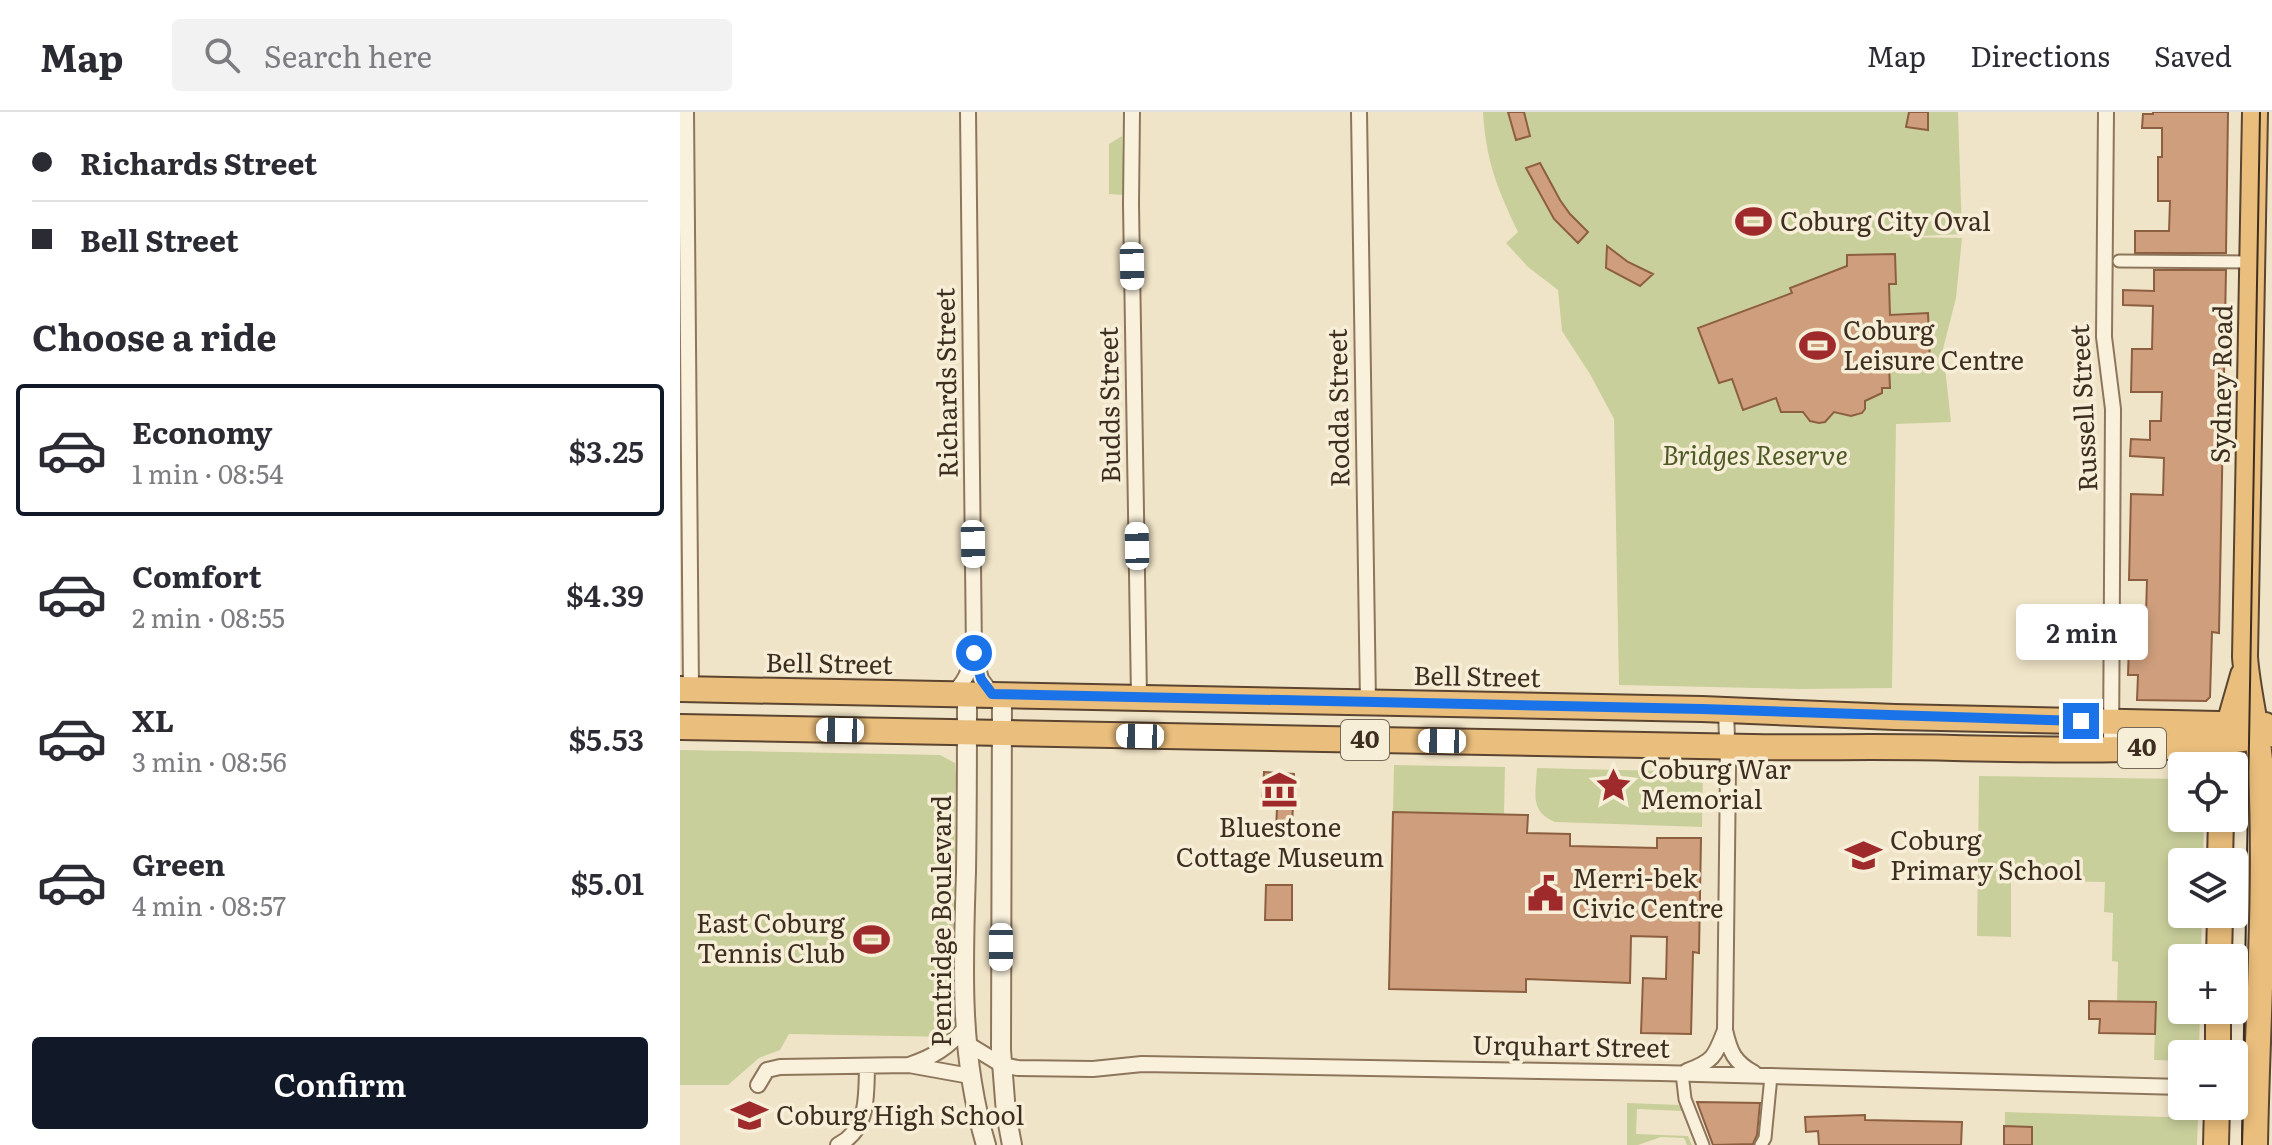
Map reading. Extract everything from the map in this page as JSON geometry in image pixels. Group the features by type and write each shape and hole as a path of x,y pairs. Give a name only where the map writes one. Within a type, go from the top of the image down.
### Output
{"highway":[{"name":"Sydney Road","path":"2226,744 2245,657 2252,262 2263,153 2255,112"},
{"name":"Sydney Road","path":"2245,657 2250,702 2264,730 2261,774 2262,905 2248,1057"},
{"name":"Bell Street","path":"685,690 1726,710 2110,722 2226,744"},
{"path":"1895,717 1896,746"},
{"name":"Bell Street","path":"680,727 1727,747 2111,749 2226,744 2264,730"},
{"name":"Sydney Road","path":"2248,1106 2255,1145"},
{"path":"2216,1145 2217,1120"}],"street":[{"path":"685,690 686,112"},
{"name":"Richards Street","path":"968,112 974,653 981,679 997,694"},
{"name":"Budds Street","path":"1132,112 1139,697"},
{"name":"Rodda Street","path":"1359,112 1368,703"},
{"name":"Russell Street","path":"2106,112 2104,337 2113,409 2111,749"},
{"path":"2119,261 2252,262"},
{"name":"Richards Street","path":"959,694 974,653"},
{"name":"Pentridge Boulevard","path":"959,694 967,733 963,1013 970,1076 986,1145"},
{"path":"997,694 1002,734 1002,1065 1012,1145"},
{"path":"1726,710 1725,1030 1730,1051 1742,1067 1764,1076 1765,1138 1761,1145"},
{"path":"1703,1145 1685,1099 1682,1073 1714,1057 1725,1030"},
{"path":"909,1065 940,1052 966,1035"},
{"name":"Urquhart Street","path":"966,1035 1002,1065 1062,1070 1142,1064 1682,1073 2168,1087"},
{"path":"758,1085 767,1070 780,1067 909,1065 970,1076"},
{"path":"838,1145 857,1130 861,1122 866,1107 867,1067"}],"green space":[{"name":"Bridges Reserve","path":"1483,112 1958,112 1962,234 1901,237 1962,238 1956,298 1943,349 1951,422 1896,424 1892,688 1619,685 1614,419 1562,331 1558,290 1528,267 1506,243 1518,232 1494,174"},
{"path":"1122,136 1124,195 1109,194 1109,144"},
{"path":"680,750 940,755 955,763 951,1037 789,1034 780,1050 759,1058 728,1085 680,1085"},
{"path":"1394,765 1505,767 1504,814 1393,812"},
{"path":"1537,768 1703,772 1702,827 1555,822 1538,807 1535,793"},
{"path":"1979,776 2168,779 2168,832 2204,832 2203,848 2168,848 2168,928 2202,928 2201,944 2168,944 2168,1024 2200,1024 2199,1040 2168,1040 2168,1060 2154,1060 2156,1003 2117,1002 2118,962 2112,961 2113,913 2104,912 2105,882 2011,880 2011,937 1977,936"},
{"path":"1627,1103 1680,1105 1682,1111 1637,1109 1636,1134 1688,1136 1692,1145 1687,1145 1684,1138 1661,1137 1638,1145 1627,1145"},
{"path":"2005,1112 2198,1120 2197,1145 2005,1145"}],"building":[{"path":"1508,112 1524,112 1530,136 1516,140"},
{"path":"1909,112 1928,112 1928,130 1906,127"},
{"path":"2228,112 2226,253 2135,253 2135,231 2169,231 2170,201 2158,201 2158,157 2162,157 2162,128 2142,128 2143,114"},
{"path":"1540,163 1560,200 1588,232 1578,243 1554,219 1526,168"},
{"path":"1607,246 1628,262 1653,274 1640,286 1606,268"},
{"name":"Coburg Leisure Centre","path":"1895,254 1896,284 1889,284 1890,315 1928,313 1930,363 1889,365 1890,388 1882,388 1882,393 1865,401 1862,413 1851,416 1834,412 1825,422 1819,423 1810,421 1803,412 1781,412 1776,398 1743,410 1732,379 1719,383 1698,328 1792,293 1790,288 1847,266 1847,255"},
{"path":"2154,270 2226,270 2219,633 2212,632 2210,697 2206,701 2137,700 2138,675 2128,675 2130,614 2146,614 2147,580 2129,580 2131,494 2163,495 2164,458 2130,456 2131,439 2150,440 2150,421 2161,421 2162,392 2131,392 2132,349 2152,349 2153,306 2123,305 2123,290 2154,291"},
{"path":"1264,772 1294,774 1292,831 1276,830 1277,808 1262,808"},
{"name":"Merri-bek Civic Centre","path":"1393,812 1528,815 1527,833 1570,834 1570,846 1657,848 1657,838 1701,838 1699,953 1693,952 1691,1034 1641,1033 1643,978 1666,979 1667,937 1631,936 1630,983 1526,979 1526,992 1389,989"},
{"path":"1266,885 1292,885 1292,920 1265,920"},
{"path":"2089,1001 2156,1002 2155,1034 2099,1033 2100,1019 2089,1019"},
{"path":"1697,1102 1760,1103 1757,1135 1753,1144 1713,1145"},
{"path":"1865,1115 1865,1120 1962,1122 1961,1145 1819,1145 1818,1131 1806,1132 1805,1117"},
{"path":"2004,1126 2032,1127 2032,1145 2004,1145"}],"tram line":[{"path":"2242,1145 2260,112"}],"place":[{"name":"Coburg City Oval","path":"1754,222"},
{"name":"Coburg Leisure Centre","path":"1817,346"},
{"name":"Coburg War Memorial","path":"1614,785"},
{"name":"Bluestone Cottage Museum","path":"1280,789"},
{"name":"Coburg Primary School","path":"1864,856"},
{"name":"Merri-bek Civic Centre","path":"1546,894"},
{"name":"East Coburg Tennis Club","path":"871,939"},
{"name":"Coburg High School","path":"750,1116"}],"route":[{"path":"974,653 981,679 992,694 1702,709 2081,721"}]}
